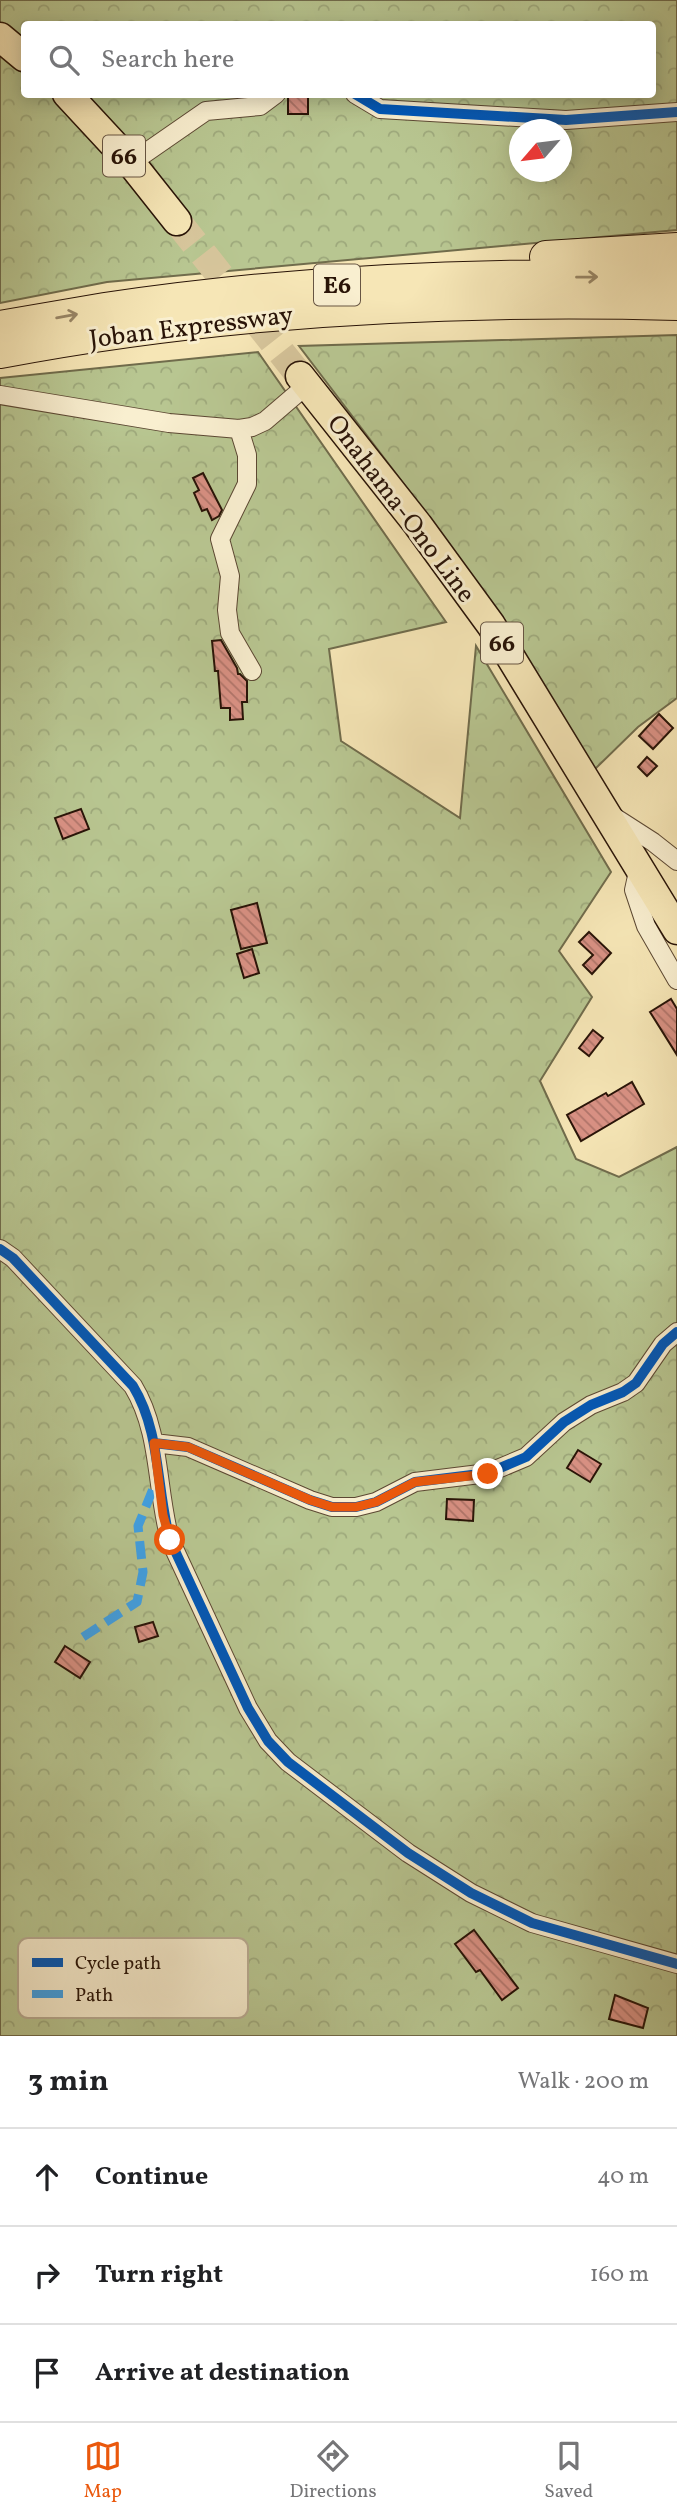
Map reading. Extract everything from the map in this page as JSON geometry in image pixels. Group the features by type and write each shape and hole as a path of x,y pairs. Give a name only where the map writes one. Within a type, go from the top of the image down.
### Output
{"highway":[{"path":"243,293 305,279 451,263 677,249"},
{"name":"Joban Expressway","path":"0,327 106,309 243,293 454,278 677,278"},
{"name":"Joban Expressway","path":"0,352 115,333 281,315 387,307 461,304 677,304"},
{"path":"387,307 461,316 677,316"}],"main road":[{"path":"0,37 21,54"},
{"name":"66","path":"71,98 131,163 177,221"},
{"name":"Onahama-Ono Line","path":"304,380 491,625 677,930"}],"street":[{"path":"131,163 206,111 260,106 271,98"},
{"path":"362,98 380,109 565,120 677,112"},
{"path":"0,395 169,423 239,429 265,421 304,380"},
{"path":"239,429 247,455 247,484 220,539 230,576 227,610 229,633 252,671"},
{"path":"605,811 677,861"},
{"path":"639,867 634,890 646,926 677,981"},
{"path":"0,1249 13,1258 133,1386 144,1405 154,1443 163,1515 170,1540 248,1708 268,1741 288,1762 408,1853 471,1893 532,1923 677,1964"},
{"path":"154,1443 188,1447 332,1507 356,1507 376,1502 415,1482 488,1474 526,1458 564,1422 591,1405 636,1384 663,1344 677,1332"}],"green space":[{"path":"0,0 677,0 677,230 107,282 0,303"},
{"path":"677,335 677,698 638,727 593,771 413,496 299,346"},
{"path":"258,352 446,622 329,649 341,741 460,818 476,646 611,872 559,951 592,997 540,1081 576,1159 619,1177 677,1147 677,2036 0,2036 0,378"}],"building":[{"path":"288,98 308,98 308,114 288,114"},
{"path":"203,473 222,510 219,516 212,520 207,509 202,511 194,493 199,490 193,478"},
{"path":"221,640 238,674 247,681 247,702 242,702 243,719 230,720 230,708 221,708 212,641"},
{"path":"659,714 673,728 653,749 639,736"},
{"path":"647,757 657,766 647,776 638,767"},
{"path":"81,809 89,829 63,839 55,818"},
{"path":"257,903 267,943 241,949 231,910"},
{"path":"589,932 611,953 592,974 583,965 593,955 579,942"},
{"path":"252,949 259,973 244,978 237,954"},
{"path":"671,999 677,1009 677,1055 650,1012"},
{"path":"593,1030 603,1038 589,1056 579,1048"},
{"path":"632,1082 644,1104 581,1141 567,1115"},
{"path":"578,1450 601,1464 590,1482 567,1468"},
{"path":"447,1499 474,1500 473,1521 446,1519"},
{"path":"153,1622 158,1636 139,1642 135,1627"},
{"path":"65,1646 90,1662 80,1678 55,1662"},
{"path":"474,1930 518,1988 502,2000 480,1970 476,1972 455,1944"},
{"path":"615,1995 648,2008 643,2028 609,2019"}],"tunnel":[{"path":"177,221 300,376"}],"marked path":[{"path":"83,1637 137,1602 143,1572 138,1526 157,1479"}],"cycle path":[{"path":"362,98 380,109 566,120 677,112"},
{"path":"0,1249 13,1258 133,1386 149,1422 170,1540 248,1708 268,1741 288,1762 408,1853 471,1893 532,1923 677,1964"},
{"path":"154,1443 188,1447 332,1507 356,1507 376,1502 415,1482 488,1473 526,1457 564,1422 636,1383 663,1344 677,1332"}],"route":[{"path":"170,1540 163,1515 154,1443 188,1447 332,1507 356,1507 376,1502 415,1482 488,1474"}]}
